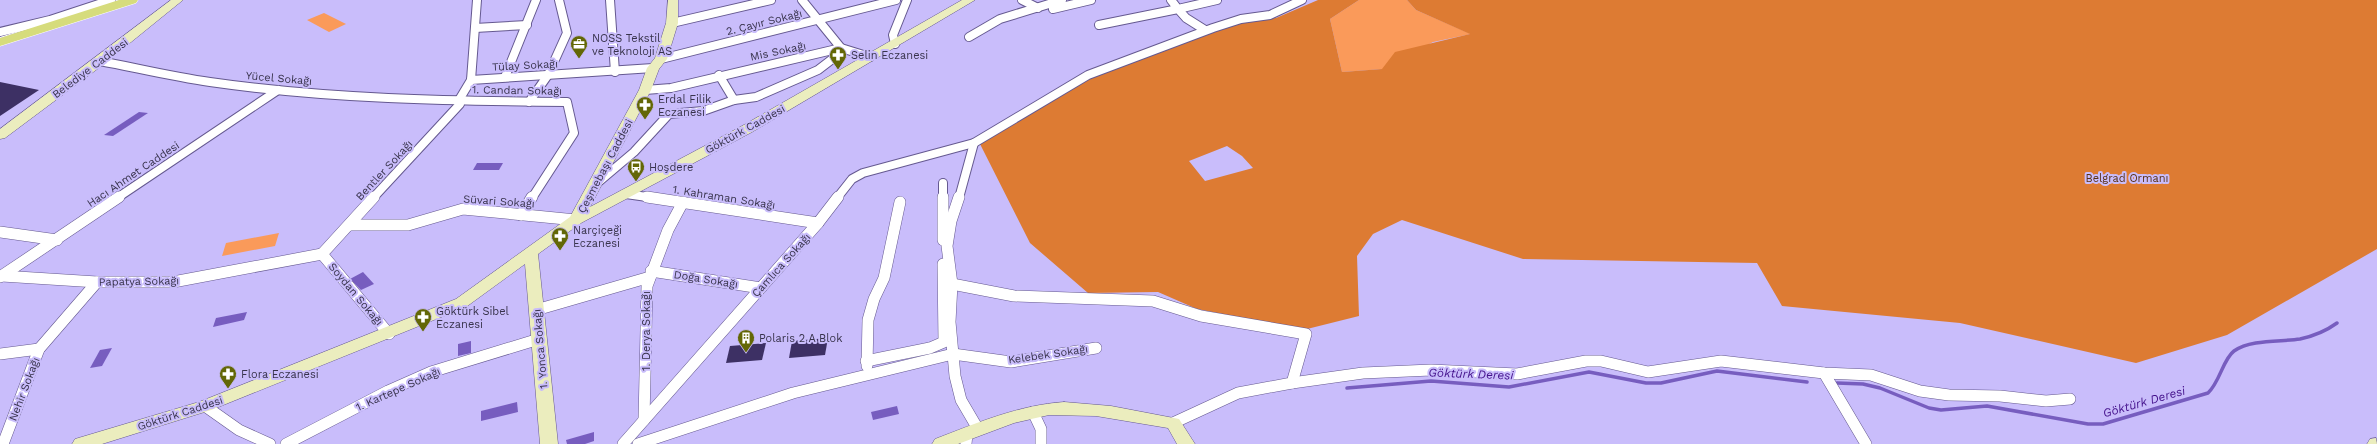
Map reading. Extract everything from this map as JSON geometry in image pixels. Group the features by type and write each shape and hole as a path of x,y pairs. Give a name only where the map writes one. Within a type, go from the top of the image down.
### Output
{"main road":[{"path":"0,42 132,0"},
{"name":"Belediye Caddesi","path":"0,135 100,61 178,0"},
{"name":"Çeşmebaşı Caddesi","path":"576,220 645,90 657,63 672,23 673,0"},
{"name":"Göktürk Caddesi","path":"81,444 99,441 206,406 389,334 461,303 576,220 747,129 970,0"},
{"name":"1. Yonca Sokağı","path":"530,253 549,444"},
{"path":"941,444 970,436 1034,412 1048,409 1076,409 1174,423 1186,444"}],"street":[{"path":"0,32 43,22 111,0"},
{"path":"459,100 471,80 477,0"},
{"path":"505,77 527,25 535,0"},
{"path":"529,102 548,75 567,33 559,0"},
{"path":"610,0 615,72"},
{"path":"672,23 771,0"},
{"path":"802,0 819,19 839,49 870,57"},
{"name":"2. Çayır Sokağı","path":"657,63 819,19 870,3 896,0"},
{"path":"895,44 893,35 907,0"},
{"path":"1022,0 1045,11 1091,0"},
{"path":"969,37 1000,19 1035,7 1062,0"},
{"path":"1171,0 1186,18 1205,30"},
{"path":"1099,26 1217,0"},
{"name":"Çamlıca Sokağı","path":"623,444 818,223 852,179 863,173 974,142 1088,75 1205,30 1241,19 1270,15 1302,0"},
{"path":"475,28 527,25"},
{"path":"594,186 632,155 652,135 669,114 703,111 734,100 756,97 818,70 835,57 839,49"},
{"name":"Mis Sokağı","path":"645,90 671,88 719,75 839,49"},
{"name":"Yücel Sokağı","path":"100,61 224,84 278,90 459,100"},
{"name":"Tülay Sokağı","path":"471,80 615,72 657,63"},
{"path":"719,75 734,100"},
{"name":"Hacı Ahmet Caddesi","path":"1,276 57,240 278,90"},
{"name":"1. Candan Sokağı","path":"459,100 567,102 574,133 521,215"},
{"name":"Bentler Sokağı","path":"322,254 460,104 459,100"},
{"path":"970,436 955,376 950,322 952,284 947,246 951,221 965,180 974,142"},
{"path":"866,361 930,348 944,342 943,183"},
{"name":"1. Kahraman Sokağı","path":"626,194 818,223"},
{"name":"1. Derya Sokağı","path":"644,420 647,358 647,286 668,230 683,202"},
{"path":"867,374 867,317 878,288 884,278 900,202"},
{"name":"Süvari Sokağı","path":"350,225 408,225 464,209 576,220"},
{"path":"0,232 57,240"},
{"name":"Papatya Sokağı","path":"1,276 97,282 173,282 322,254"},
{"name":"Soydan Sokağı","path":"322,254 389,334"},
{"path":"536,310 651,274"},
{"name":"Doğa Sokağı","path":"651,274 761,288"},
{"name":"Nehir Sokağı","path":"3,444 39,349 97,282"},
{"path":"952,284 1014,296 1153,301 1201,316 1306,334 1292,383"},
{"name":"1. Kartepe Sokağı","path":"286,444 388,391 431,372 539,339"},
{"name":"Kelebek Sokağı","path":"953,354 1011,362 1096,348"},
{"path":"0,354 39,349"},
{"path":"638,444 793,393 953,354"},
{"path":"1174,423 1238,393 1292,383 1363,373 1432,370 1517,374 1586,361 1601,361 1648,372 1721,361 1824,374 1871,375 1920,391 1949,395 2000,396 2046,401 2070,399"},
{"path":"1824,374 1866,444"},
{"path":"206,406 239,430 270,444"},
{"path":"1034,412 1041,429 1041,444"}],"shaded area":[{"path":"1359,0 1407,0 1416,10 1471,34 1433,42 1383,69 1342,72 1330,19"},
{"path":"324,13 346,24 329,32 307,20"},
{"path":"139,112 148,113 113,136 104,135"},
{"path":"477,163 503,163 499,170 473,170"},
{"path":"279,233 275,246 222,256 226,243"},
{"path":"363,272 374,284 361,290 350,279"},
{"path":"247,312 244,320 213,327 216,318"},
{"path":"471,341 471,353 458,356 458,344"},
{"path":"112,348 102,366 90,368 100,350"},
{"path":"517,402 518,412 481,421 481,411"},
{"path":"897,406 899,414 873,420 871,412"},
{"path":"594,432 594,441 585,444 567,444 566,440"}],"green space":[{"name":"Belgrad Ormanı","path":"1318,0 1359,0 1330,19 1342,72 1382,69 1395,52 1470,34 1416,10 1407,0 2377,0 2377,249 2227,335 2136,363 1960,323 1782,306 1757,263 1523,259 1402,220 1373,234 1357,256 1359,316 1303,330 1197,309 1158,292 1088,293 1030,243 980,144 1093,75 1245,20 1276,18","holes":["1227,146 1242,156 1253,168 1205,181 1189,161"]}],"building":[{"path":"0,82 39,90 0,116"},
{"path":"828,338 825,355 789,358 792,341"},
{"name":"Polaris 2 A Blok","path":"766,343 762,360 726,363 730,346"}],"waterway":[{"name":"Göktürk Deresi","path":"1837,383 1863,384 1880,388 1929,408 1941,410 1987,406 2088,424 2103,424 2208,393 2216,383 2227,359 2234,351 2241,347 2249,344 2305,338 2324,331 2337,323"},
{"name":"Göktürk Deresi","path":"1347,388 1431,381 1509,387 1589,372 1646,383 1661,383 1717,371 1807,382"}],"place":[{"name":"NOSS Tekstil ve Teknoloji AS","path":"579,59"},
{"name":"Selin Eczanesi","path":"838,70"},
{"name":"Erdal Filik Eczanesi","path":"645,120"},
{"name":"Hoşdere","path":"636,182"},
{"name":"Narçiçeği Eczanesi","path":"560,251"},
{"name":"Göktürk Sibel Eczanesi","path":"423,332"},
{"name":"Polaris 2 A Blok","path":"746,353"},
{"name":"Flora Eczanesi","path":"228,389"}]}
